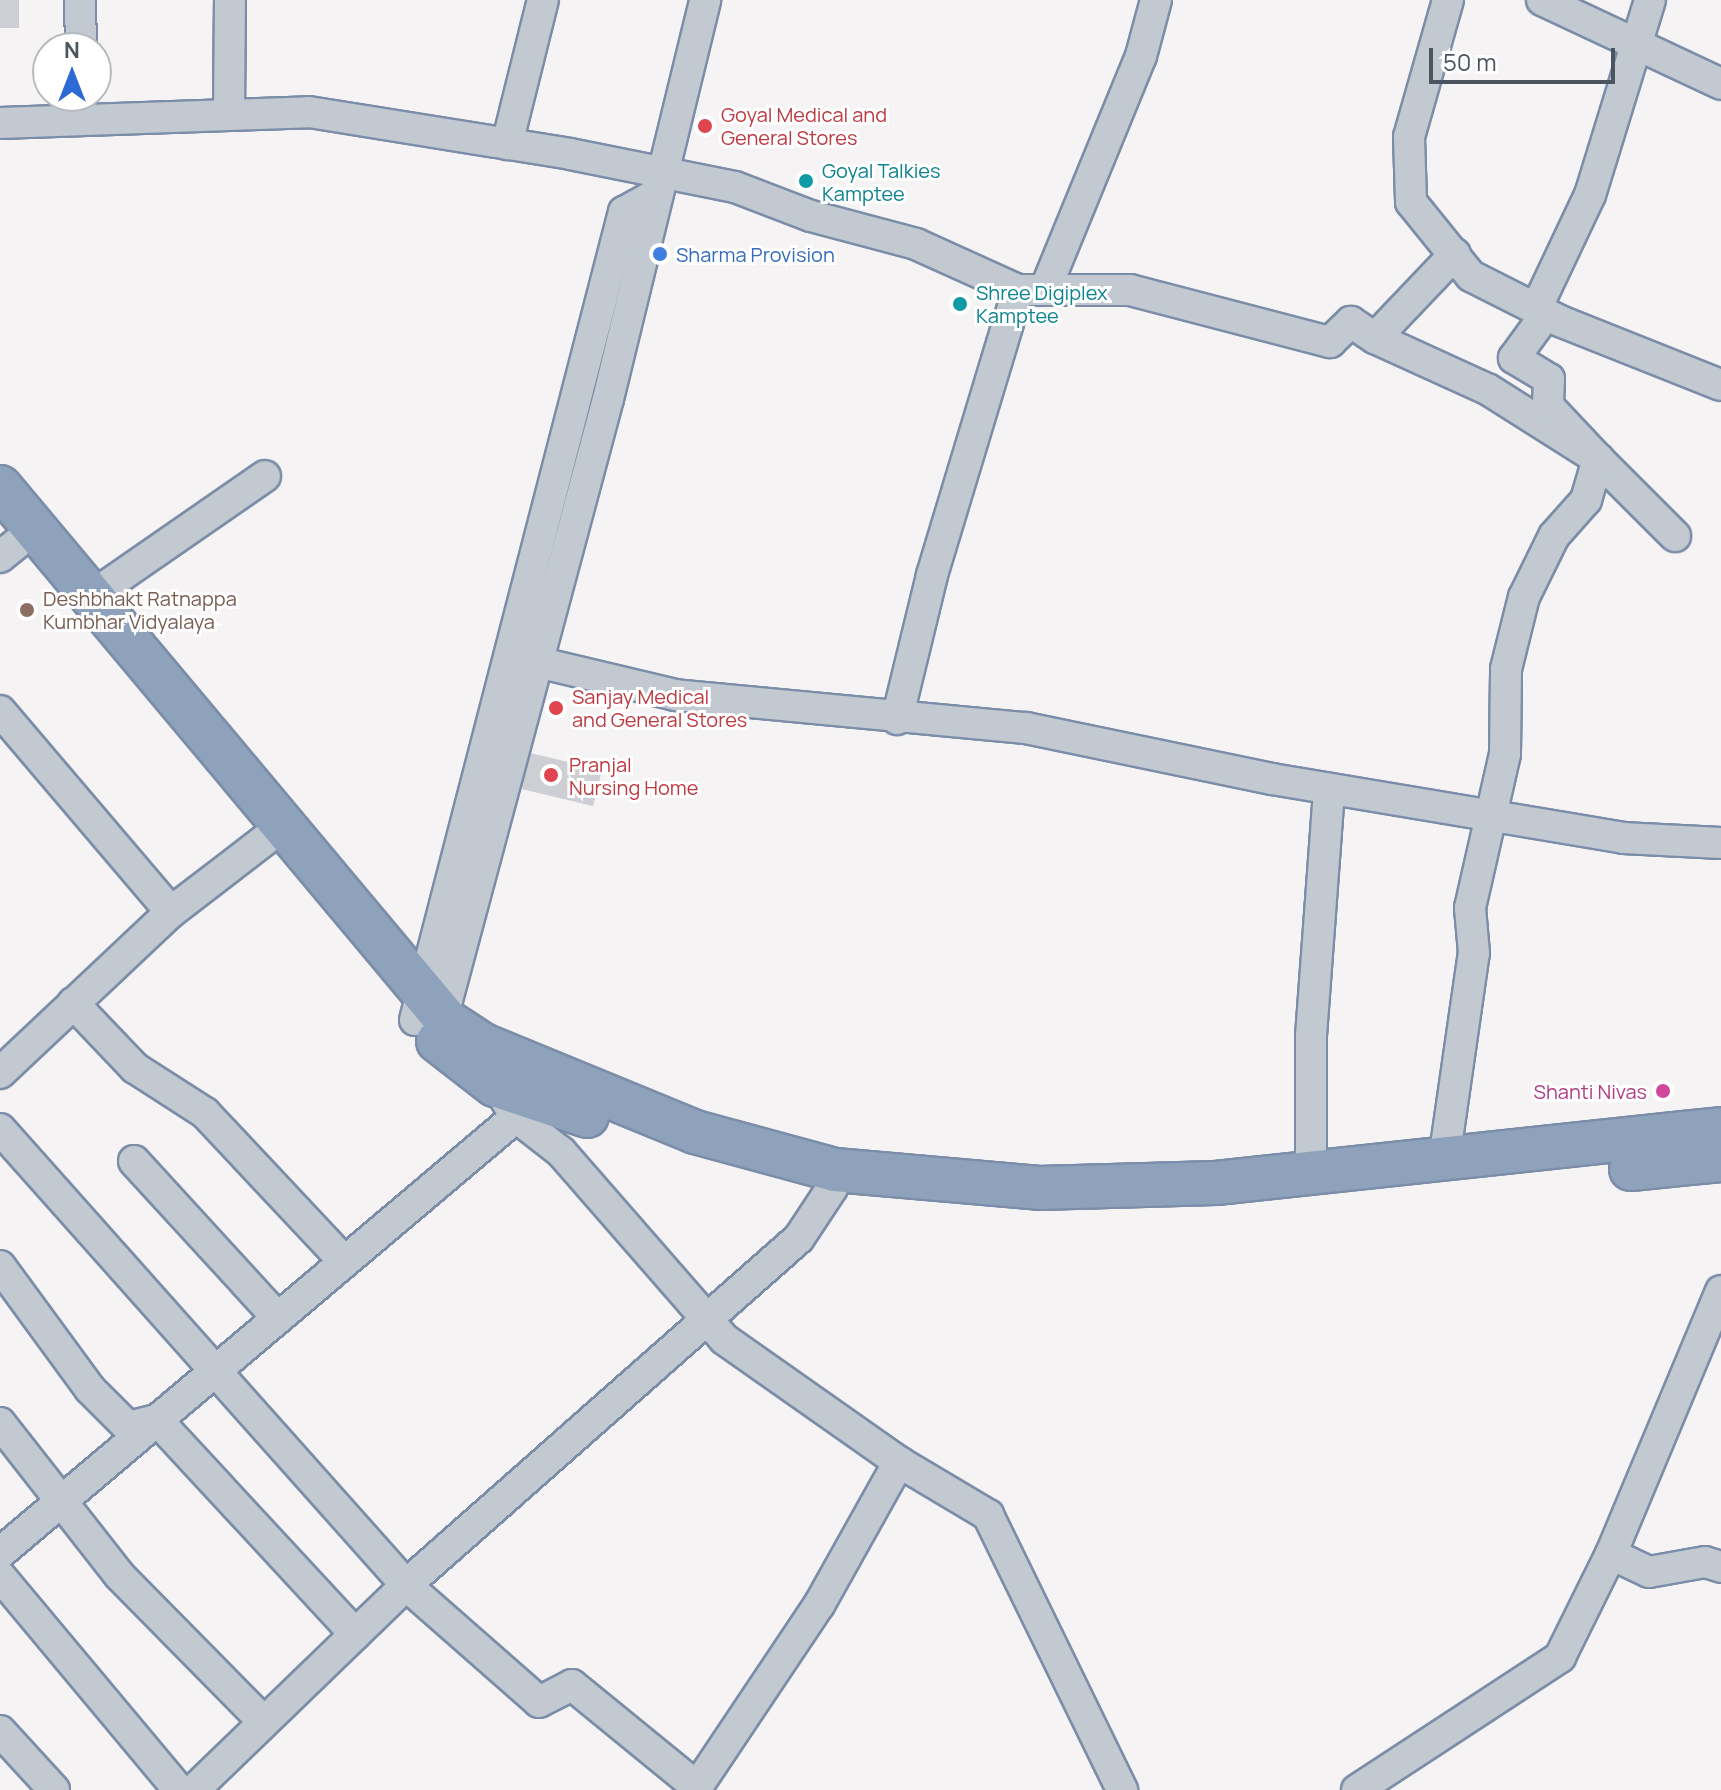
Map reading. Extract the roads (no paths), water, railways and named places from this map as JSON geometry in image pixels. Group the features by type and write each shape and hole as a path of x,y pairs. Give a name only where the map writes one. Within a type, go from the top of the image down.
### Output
{"highway":[{"path":"0,487 430,1018 483,1045 695,1132 834,1179 1045,1214 1420,1172"},
{"path":"6,540 266,839 506,1101 776,1181 834,1179 1039,1188 1311,1173 1420,1172 1721,1160"},
{"path":"1513,1167 1721,1129"}],"street":[{"path":"80,0 81,32"},
{"path":"229,112 230,0"},
{"path":"507,144 543,0"},
{"path":"430,1018 537,662 661,184 705,0"},
{"path":"897,719 940,549 1032,290 1141,56 1156,0"},
{"path":"1448,0 1409,137 1411,202 1471,276 1541,311 1721,385"},
{"path":"1542,0 1721,84"},
{"path":"1650,0 1590,195 1541,311 1514,358 1549,379 1548,406 1675,536"},
{"path":"112,108 309,112 507,144 661,184 735,187 811,216 916,244 1032,290 1130,290 1330,342 1351,322 1375,338 1489,390 1598,459"},
{"path":"0,123 56,112"},
{"path":"430,1018 624,212 661,184"},
{"path":"1375,338 1455,254"},
{"path":"1420,1172 1474,953 1470,908 1487,814 1505,754 1506,669 1524,597 1554,536 1586,500 1598,459"},
{"path":"89,598 265,476"},
{"path":"537,662 675,695 897,719 1026,728 1329,789 1623,838 1721,843"},
{"path":"0,711 171,912"},
{"path":"1311,1173 1311,1036 1329,789"},
{"path":"0,1073 171,912 266,839"},
{"path":"73,1003 135,1068 205,1113 345,1262"},
{"path":"483,1045 506,1101 561,1152 724,1339 899,1462 988,1515 1122,1790"},
{"path":"0,1553 345,1262 506,1101"},
{"path":"0,1129 406,1585 539,1702 572,1685 697,1789 819,1605 899,1462"},
{"path":"134,1161 278,1318"},
{"path":"194,1790 406,1585 710,1321 799,1238 834,1179"},
{"path":"0,1266 90,1389 128,1427 157,1420"},
{"path":"1357,1790 1560,1657 1611,1554 1721,1291"},
{"path":"157,1420 355,1634"},
{"path":"0,1423 161,1622 264,1722"},
{"path":"1611,1554 1649,1572 1716,1558"},
{"path":"0,1576 179,1790"},
{"path":"0,1731 54,1790"}],"place":[{"name":"Goyal Medical and General Stores","path":"705,126"},
{"name":"Goyal Talkies Kamptee","path":"806,181"},
{"name":"Sharma Provision","path":"660,254"},
{"name":"Shree Digiplex Kamptee","path":"960,304"},
{"name":"Deshbhakt Ratnappa Kumbhar Vidyalaya","path":"27,610"},
{"name":"Sanjay Medical and General Stores","path":"556,708"},
{"name":"Pranjal Nursing Home","path":"551,775"},
{"name":"Shanti Nivas","path":"1663,1091"}]}
